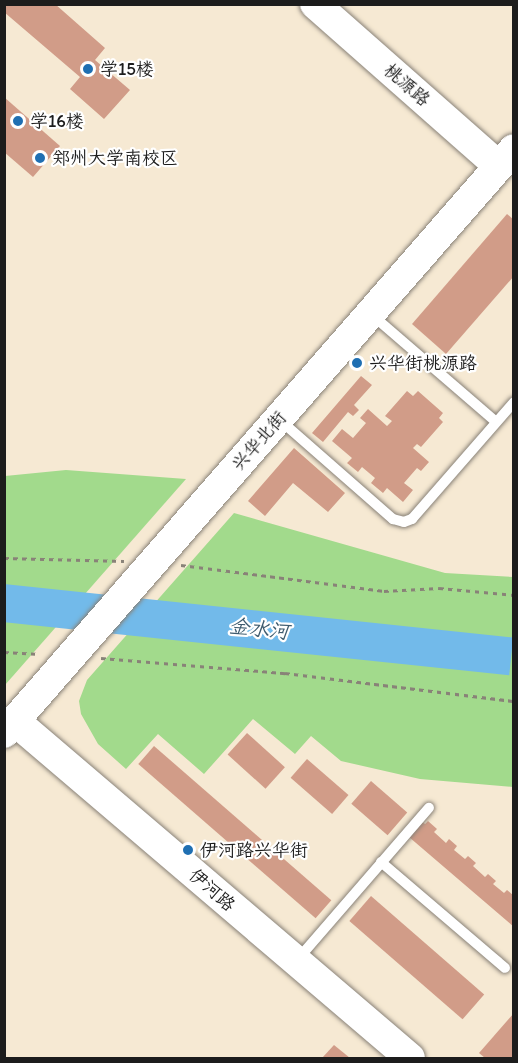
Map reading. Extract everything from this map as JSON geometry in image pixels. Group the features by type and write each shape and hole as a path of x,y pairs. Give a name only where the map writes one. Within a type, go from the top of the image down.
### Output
{"street":[{"name":"桃源路","path":"315,4 506,158"},
{"name":"兴华北街","path":"10,727 506,158"},
{"name":"伊河路","path":"10,727 296,961 410,1059"}],"lane":[{"path":"370,314 496,422"},
{"path":"278,419 393,519 404,522 412,519 513,402"},
{"path":"296,961 429,808"},
{"path":"381,862 505,968"}],"path":[{"path":"4,558 149,567 384,591 439,588 513,595"},
{"path":"4,652 76,651 285,673 513,701"}],"green space":[{"path":"66,470 186,479 5,685 5,476"},
{"path":"234,513 445,573 513,577 513,787 420,779 341,761 311,736 295,754 253,719 204,774 158,734 126,769 98,744 81,714 79,701 87,680"}],"water":[{"name":"金水河","path":"4,584 513,638 509,675 4,622"}],"building":[{"name":"学15楼","path":"4,4 55,4 105,48 95,60 130,90 104,119 70,89 80,77 4,12"},
{"name":"学16楼","path":"4,97 60,146 33,177 4,152"},
{"path":"507,214 514,220 514,276 446,354 412,324"},
{"path":"361,376 372,385 354,405 359,410 353,416 348,412 323,442 312,433"},
{"path":"407,391 413,396 418,391 443,413 439,418 443,422 421,447 417,444 413,448 429,462 421,471 417,468 404,483 413,490 403,502 387,488 383,493 371,483 375,478 362,467 358,472 347,463 352,458 332,441 342,429 353,438 366,423 360,418 368,409 387,426 392,421 385,416"},
{"path":"294,448 345,493 328,512 293,483 265,516 248,501"},
{"path":"247,733 285,767 265,789 228,755"},
{"path":"154,746 331,900 316,918 138,764"},
{"path":"307,759 349,795 332,814 291,778"},
{"path":"371,781 407,812 388,835 351,804"},
{"path":"428,821 437,829 434,832 446,843 449,839 457,846 454,850 465,859 468,856 476,863 473,866 485,877 488,874 496,881 493,884 504,893 507,890 514,896 514,927 409,837 422,822 425,824"},
{"path":"371,896 484,994 463,1019 349,921"},
{"path":"514,1013 514,1058 485,1058 479,1053"},
{"path":"334,1045 350,1058 322,1058"}],"place":[{"name":"学15楼","path":"88,69"},
{"name":"学16楼","path":"18,121"},
{"name":"郑州大学南校区","path":"40,158"},
{"name":"兴华街桃源路","path":"357,363"},
{"name":"伊河路兴华街","path":"188,850"}]}
